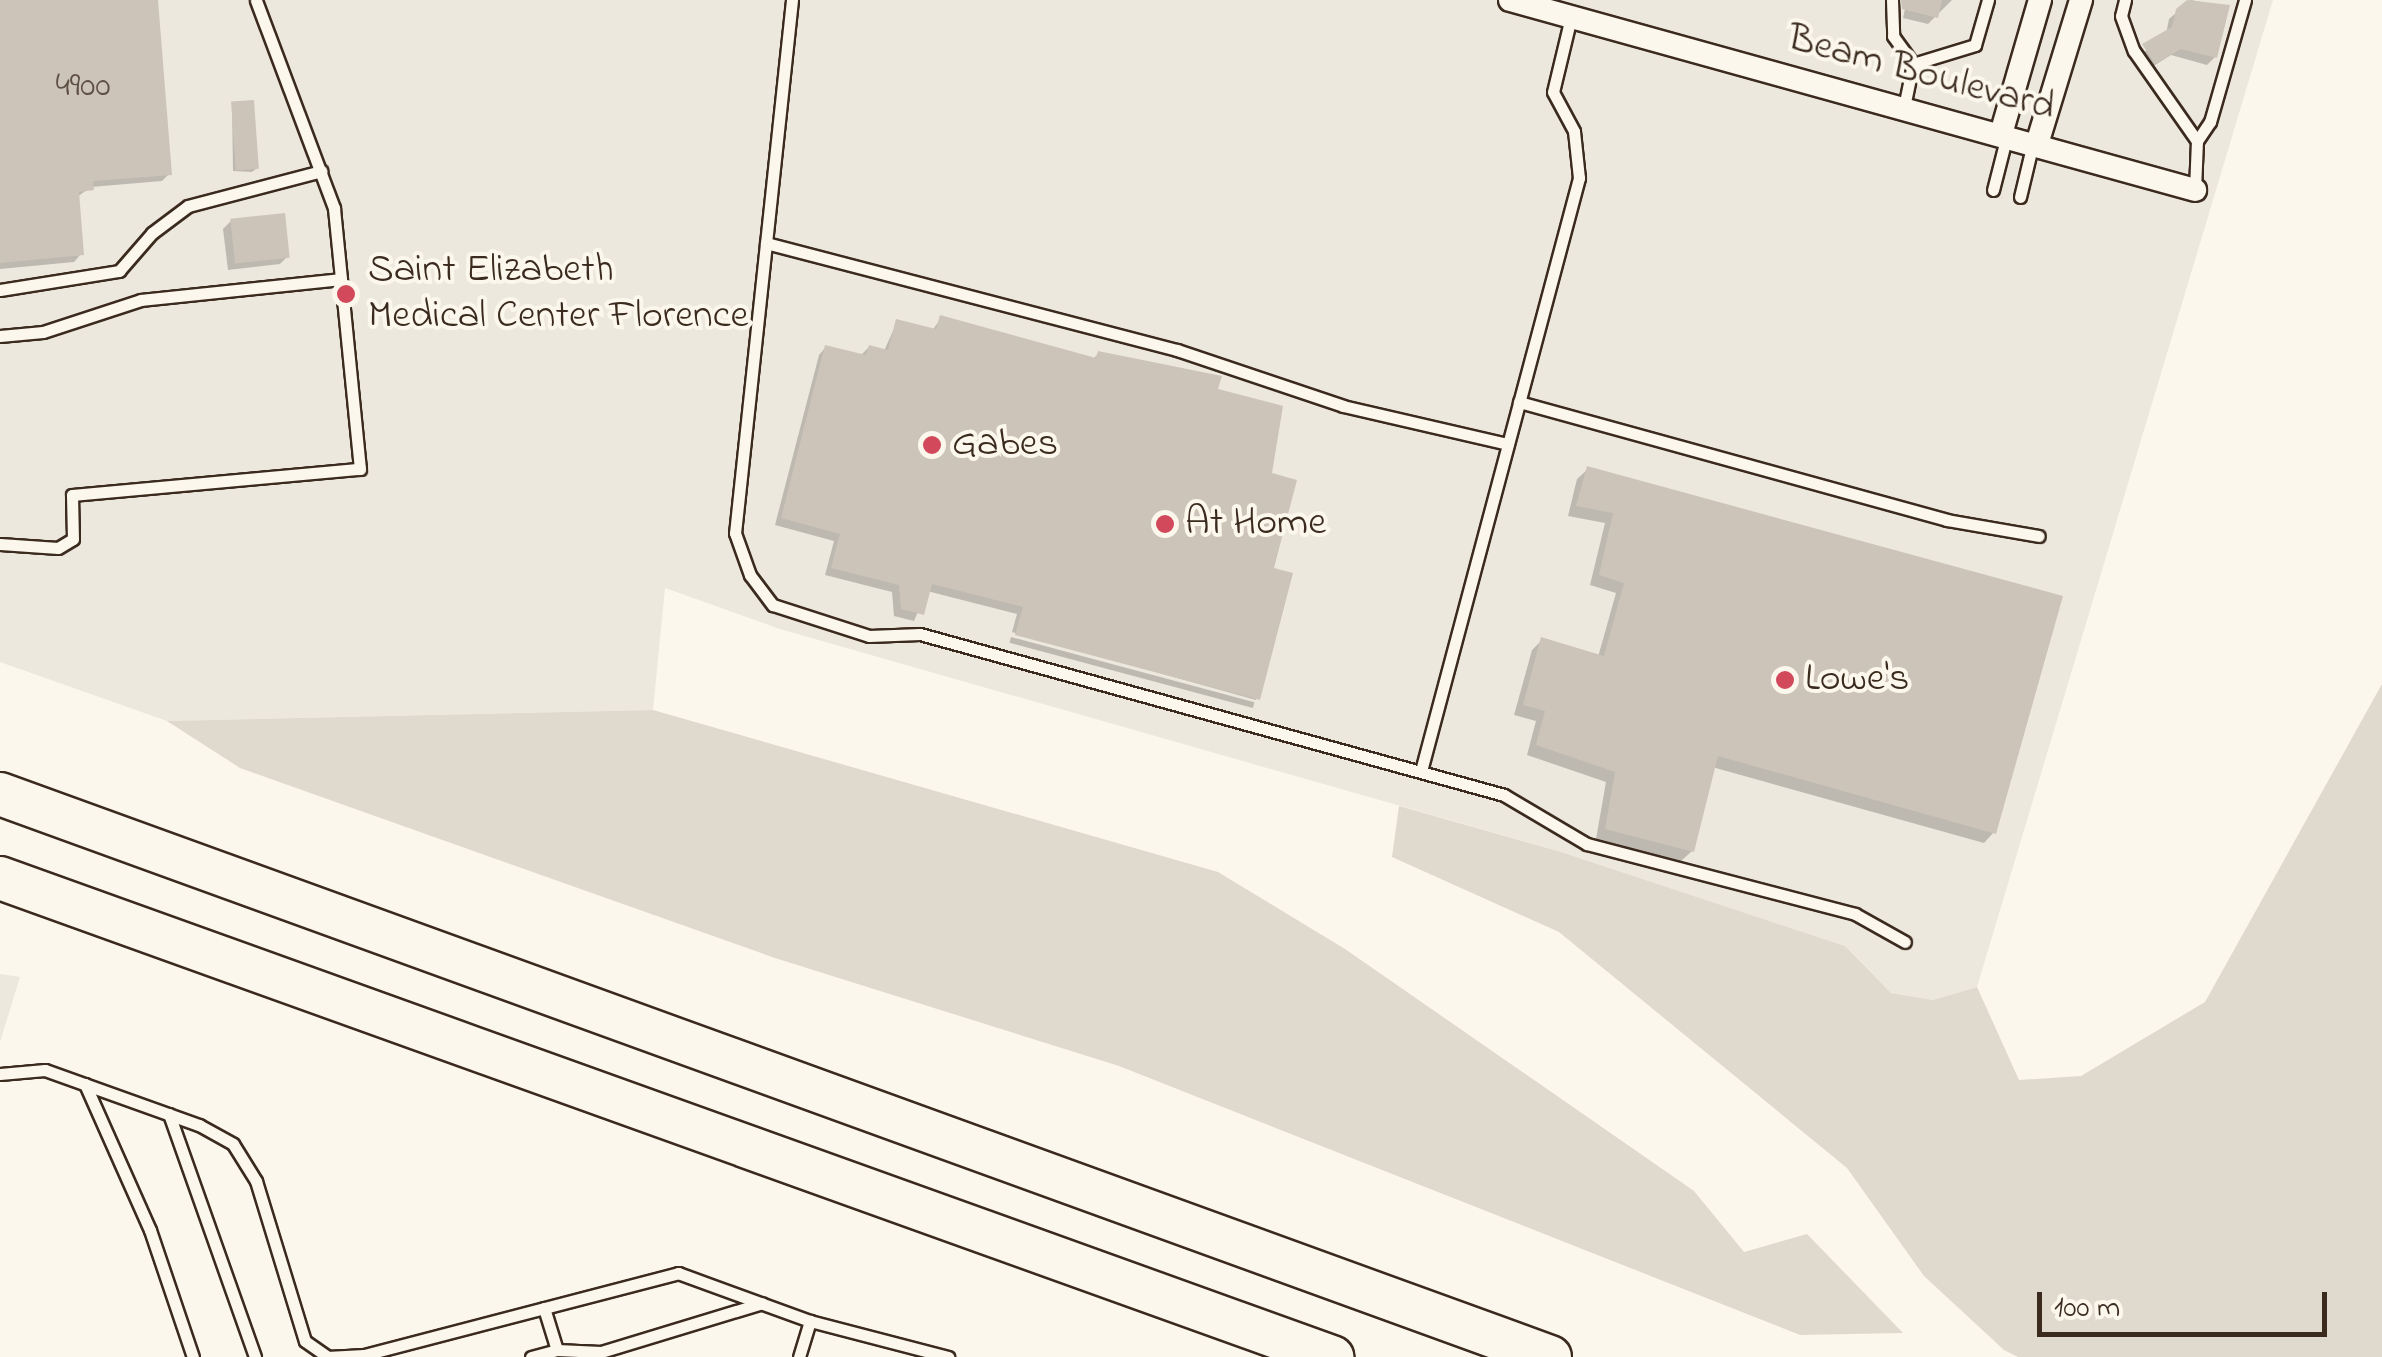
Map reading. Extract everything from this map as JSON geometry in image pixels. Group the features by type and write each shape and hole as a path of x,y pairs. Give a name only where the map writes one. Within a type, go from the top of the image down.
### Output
{"highway":[{"path":"0,794 1550,1357"},
{"path":"0,878 1332,1357"},
{"path":"0,905 118,923"}],"street":[{"name":"Beam Boulevard","path":"1510,0 2195,190"},
{"path":"2004,134 2040,0"},
{"path":"2035,144 2081,0"}],"lane":[{"path":"0,544 58,548 73,539 72,495 360,469 334,208 256,0"},
{"path":"792,0 736,534 750,575 773,605 868,636 920,634 1504,795 1587,844 1855,914 1905,942"},
{"path":"1892,0 1893,36 1913,64 1904,107"},
{"path":"1913,64 1969,49 1988,0"},
{"path":"2125,0 2122,16 2134,51 2197,140"},
{"path":"2195,190 2197,140 2210,122 2245,0"},
{"path":"1421,771 1579,178 1574,132 1553,92 1571,17"},
{"path":"1994,190 2004,134"},
{"path":"2020,197 2035,144"},
{"path":"0,290 119,271 188,206 321,171"},
{"path":"766,242 1177,350 1343,406 1508,444"},
{"path":"0,336 42,332 141,300 341,279"},
{"path":"1520,402 1947,520 2040,536"},
{"path":"0,1074 44,1070 169,1114 233,1144 256,1181 306,1341 328,1357 364,1356 678,1273 810,1321 948,1357"},
{"path":"85,1084 150,1230 194,1357"},
{"path":"169,1114 254,1357"},
{"path":"531,1357 557,1350 601,1352 762,1302"},
{"path":"544,1308 557,1350"},
{"path":"799,1357 810,1321"},
{"path":"638,1341 642,1357"}],"shaded area":[{"path":"0,0 2273,0 1977,987 1933,1000 1891,993 1845,946 1558,851 780,629 665,588 653,710 167,721 0,662"},
{"path":"2382,684 2382,1357 2018,1357 2004,1350 1924,1276 1847,1168 1559,932 1392,857 1399,806 1558,851 1845,946 1891,993 1933,1000 1977,987 2019,1080 2081,1076 2205,1002"},
{"path":"653,710 1218,872 1345,949 1694,1191 1744,1252 1807,1234 1903,1333 1800,1335 1119,1066 775,958 240,768 167,721"},
{"path":"0,974 20,977 0,1042"}],"building":[{"path":"0,0 158,0 172,175 93,181 94,190 79,192 84,255 0,263"},
{"path":"1901,0 1942,0 1938,18 1902,9"},
{"path":"2187,0 2230,5 2217,58 2181,49 2155,64 2142,44 2172,27 2176,9"},
{"path":"254,100 259,169 236,170 231,102"},
{"path":"285,213 290,258 235,264 230,219"},
{"path":"940,315 1096,358 1098,351 1222,376 1218,389 1283,406 1272,473 1297,480 1274,568 1293,573 1260,700 1015,635 1023,607 932,584 924,615 901,609 899,585 831,568 840,534 781,518 825,345 866,355 869,345 888,350 896,319 936,329"},
{"name":"Lowe's","path":"1587,466 2063,596 1996,834 1718,756 1694,852 1605,829 1615,772 1536,745 1545,711 1523,705 1541,637 1604,656 1624,583 1599,575 1613,513 1576,506"}],"place":[{"name":"Saint Elizabeth Medical Center Florence","path":"346,294"},
{"name":"Gabes","path":"932,445"},
{"name":"At Home","path":"1165,524"},
{"name":"Lowe's","path":"1785,680"}]}
